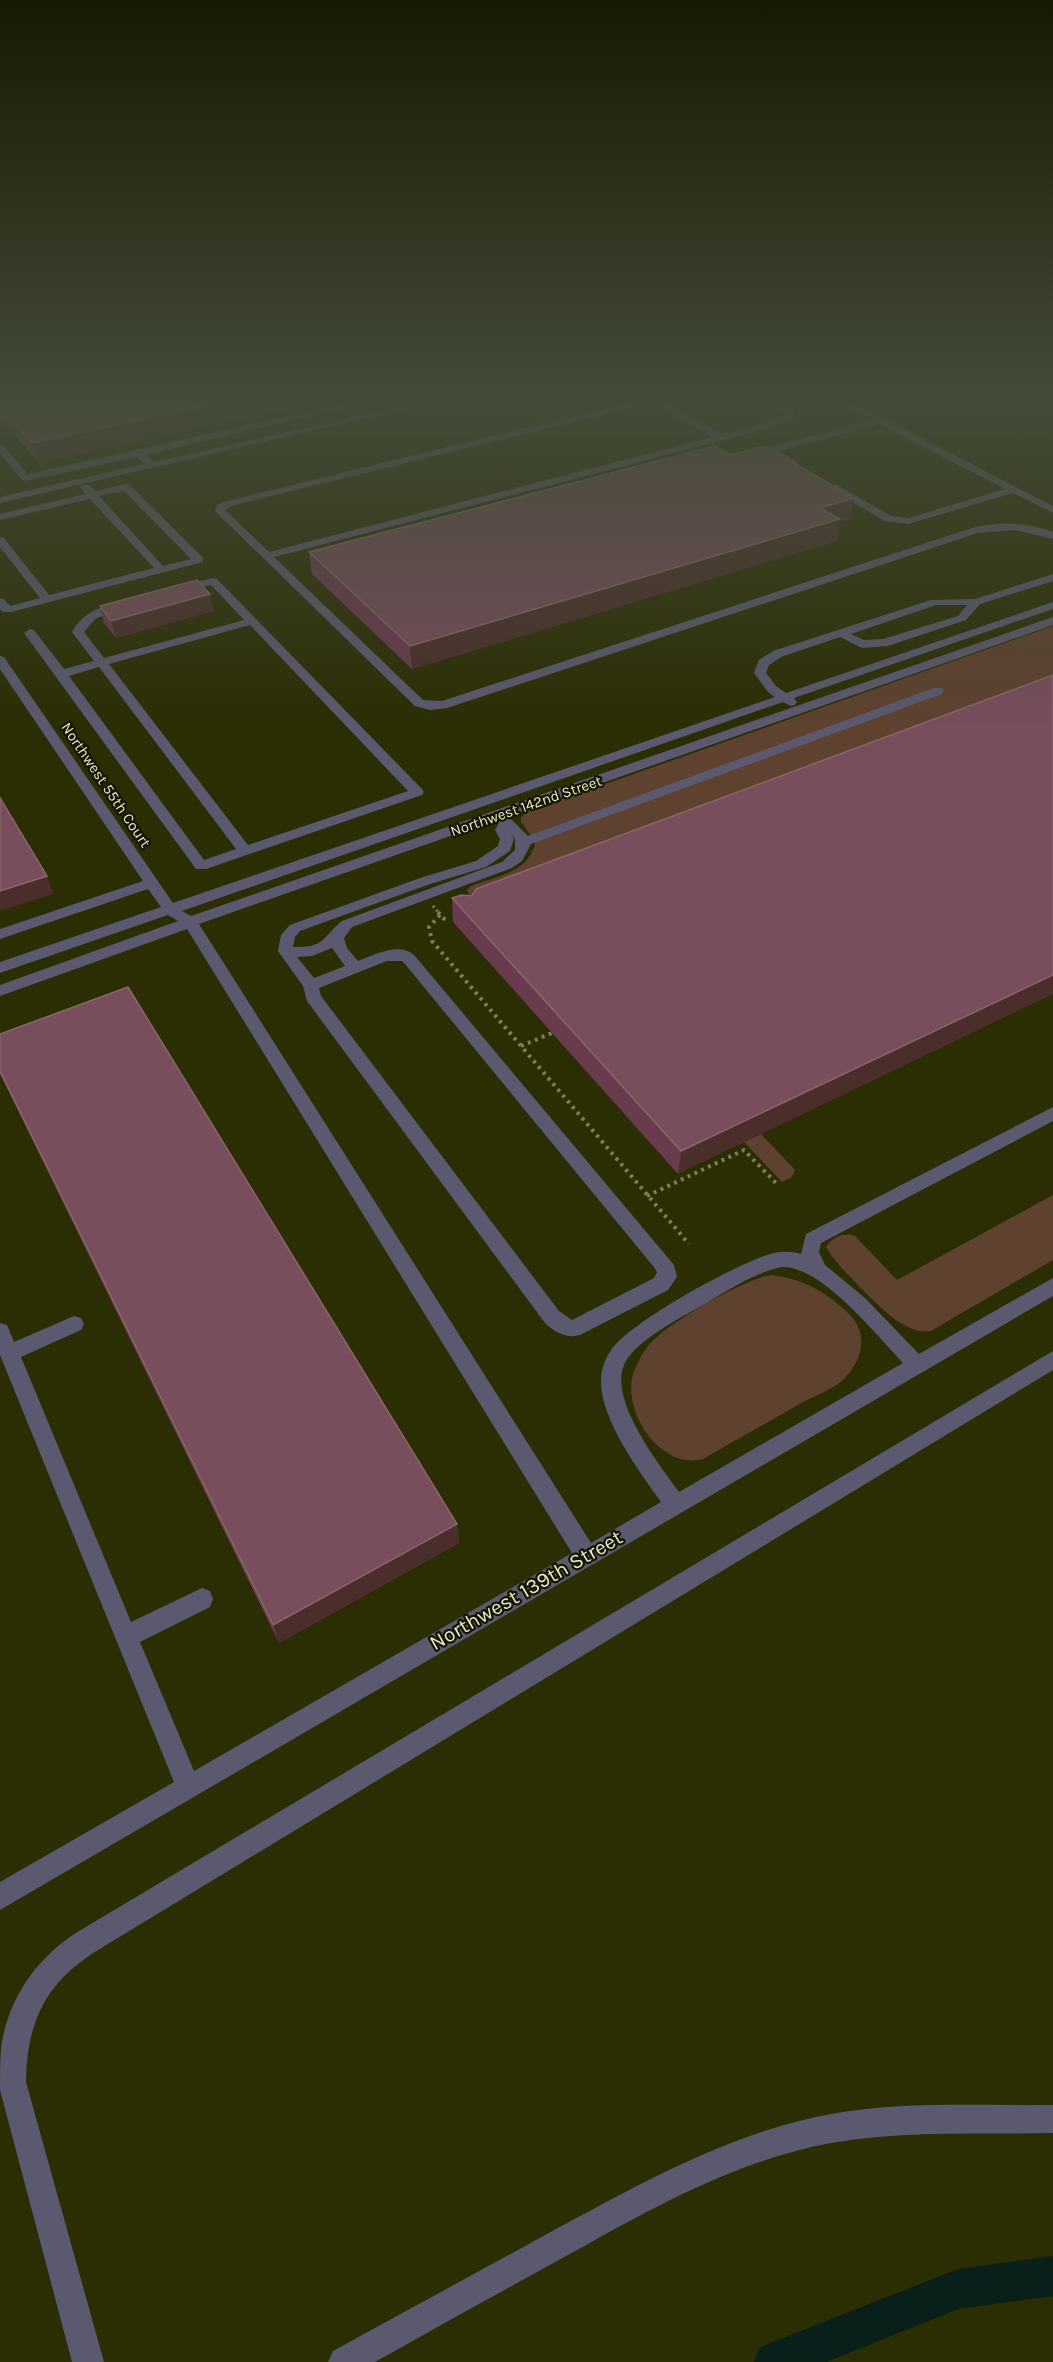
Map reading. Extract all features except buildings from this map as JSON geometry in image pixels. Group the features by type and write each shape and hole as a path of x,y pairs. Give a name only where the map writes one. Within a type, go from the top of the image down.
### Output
{"street":[{"path":"0,517 41,507"},
{"path":"104,507 161,570"},
{"path":"0,601 7,610 199,560 146,507"},
{"path":"220,507 220,511 419,703 430,706 454,701 976,530 1008,525 1028,528 1053,536"},
{"path":"266,556 454,507"},
{"path":"867,507 897,522 955,507"},
{"path":"0,540 47,600"},
{"path":"801,709 765,681 760,673 763,663 777,654 935,602 976,602 1053,577"},
{"path":"30,633 201,866 245,851 399,814 417,792 213,581 167,593"},
{"path":"133,602 99,611 78,632 245,851"},
{"path":"841,633 862,644 884,644 962,618 976,602"},
{"name":"Northwest 142nd Street","path":"0,968 170,910 399,814 484,801 1053,605"},
{"path":"61,674 252,621"},
{"name":"Northwest 142nd Street","path":"0,991 190,922 502,819 801,709 1053,621"},
{"name":"Northwest 55th Court","path":"0,660 170,910 190,922"},
{"path":"286,951 308,952 324,947 336,938 347,924 507,865 518,858 524,842 938,691"},
{"path":"484,801 502,819 515,827 524,842"},
{"path":"310,985 385,956 406,956 667,1270 667,1277 661,1284 573,1329 560,1324 552,1317 313,997 310,985 286,951 284,942 286,935 295,928 425,881 481,864 495,856 505,848 507,839 502,830 502,819"},
{"path":"0,934 152,883"},
{"path":"452,886 457,901"},
{"path":"190,922 586,1555"},
{"path":"336,938 340,949 355,968"},
{"path":"675,1504 641,1454 621,1419 612,1390 613,1366 629,1342 704,1296 1053,1113"},
{"path":"813,1239 810,1252 817,1270"},
{"path":"774,1260 794,1259 817,1270 874,1320 917,1365"},
{"name":"Northwest 139th Street","path":"0,1897 1053,1286"},
{"path":"9,1353 74,1324"},
{"path":"0,1331 188,1787"},
{"path":"88,2362 12,2082 13,2046 18,2027 39,1986 56,1965 110,1928 1053,1360"},
{"path":"127,1636 202,1599"},
{"path":"344,2362 618,2211 696,2172 739,2154 801,2135 878,2123 1053,2120"}],"path":[{"path":"432,906 447,922"},
{"path":"440,915 429,927 432,941 688,1245"},
{"path":"521,1046 552,1033"},
{"path":"647,1196 744,1150 777,1184"}],"shaded area":[{"path":"1053,626 1053,695 470,898 467,890 471,886 510,872 527,860 535,842 521,822 526,812"},
{"path":"761,1134 795,1170 792,1177 782,1182 744,1142"},
{"path":"1053,1195 1053,1260 931,1331 914,1330 892,1317 848,1275 826,1247 839,1236 855,1236 897,1280"},
{"path":"770,1275 802,1282 830,1298 847,1312 854,1320 861,1337 859,1355 855,1364 843,1380 834,1386 703,1459 687,1460 673,1456 659,1447 648,1435 633,1405 631,1389 633,1374 639,1360 648,1346 687,1315 741,1285"}],"waterway":[{"path":"775,2362 958,2289 1053,2276"}]}
